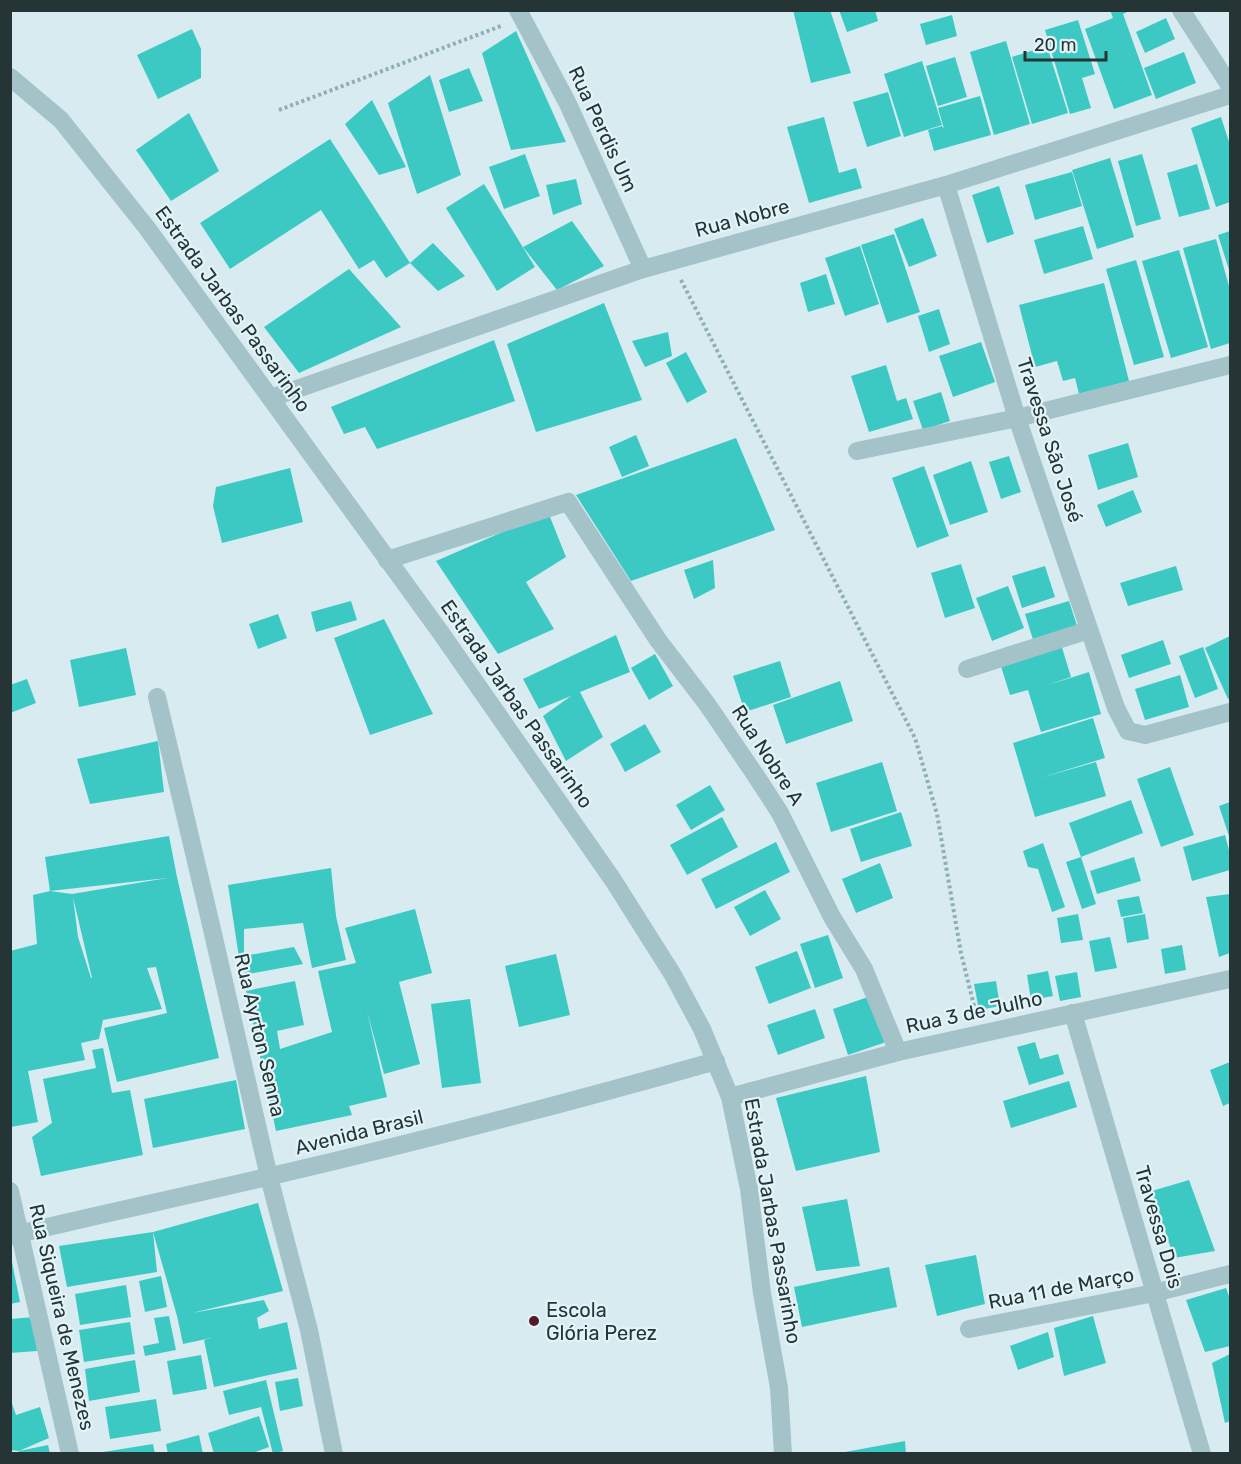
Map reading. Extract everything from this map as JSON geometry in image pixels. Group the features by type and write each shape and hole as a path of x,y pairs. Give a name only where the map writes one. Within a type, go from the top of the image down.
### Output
{"street":[{"path":"1181,10 1230,86"},
{"name":"Rua Perdis Um","path":"521,14 568,104 643,269"},
{"name":"Estrada Jarbas Passarinho","path":"10,76 61,120 147,228 441,633 613,880 673,975 702,1029 730,1097 749,1189 762,1293 778,1388 783,1454"},
{"name":"Rua Nobre","path":"271,398 643,269 946,185 1230,94"},
{"name":"Travessa São José","path":"946,185 1017,418 1116,708 1128,731 1145,735 1230,712"},
{"path":"857,451 1017,418 1230,365"},
{"name":"Rua Nobre A","path":"387,560 568,502 658,640 719,722 780,813 832,917 864,969 898,1052"},
{"path":"967,669 1089,630"},
{"name":"Rua Ayrton Senna","path":"157,697 269,1177 309,1330 334,1454"},
{"name":"Rua 3 de Julho","path":"730,1097 898,1052 1230,979"},
{"name":"Travessa Dois","path":"1073,1013 1202,1454"},
{"name":"Avenida Brasil","path":"15,1235 269,1177 538,1110 716,1061"},
{"name":"Rua Siqueira de Menezes","path":"10,1191 15,1235 70,1454"},
{"name":"Rua 11 de Março","path":"969,1329 1154,1293 1230,1274"}],"path":[{"path":"279,110 521,14"},
{"path":"671,261 915,738 937,814 961,953 980,1034"}],"building":[{"path":"793,10 830,10 851,73 811,83"},
{"path":"839,10 875,10 878,21 847,32"},
{"path":"1110,10 1131,10 1123,14 1152,95 1114,109 1085,29 1113,18"},
{"path":"952,15 957,36 926,45 920,24"},
{"path":"1166,18 1175,39 1145,53 1136,32"},
{"path":"1078,20 1095,74 1082,78 1091,108 1070,114 1045,30"},
{"path":"192,29 201,49 201,78 158,99 137,55"},
{"path":"516,31 566,142 511,150 482,53"},
{"path":"1006,41 1030,124 994,135 970,52"},
{"path":"1047,46 1068,113 1032,124 1012,57"},
{"path":"1184,52 1196,83 1156,99 1144,68"},
{"path":"955,57 967,97 938,106 926,66"},
{"path":"922,61 942,125 904,137 884,74"},
{"path":"469,68 483,101 449,112 439,80"},
{"path":"430,75 461,175 417,194 388,103"},
{"path":"888,92 901,136 867,147 853,102"},
{"path":"980,96 991,135 934,151 928,130 942,126 944,129 938,108"},
{"path":"372,100 406,167 379,175 345,124"},
{"path":"189,113 219,171 171,201 136,150"},
{"path":"824,117 839,173 856,168 862,188 809,203 787,127"},
{"path":"1221,117 1230,145 1230,202 1216,207 1191,128"},
{"path":"330,139 410,263 386,278 374,260 359,269 321,210 230,269 200,223"},
{"path":"525,154 540,196 504,209 489,167"},
{"path":"1142,154 1161,219 1136,226 1118,161"},
{"path":"1110,158 1134,237 1097,249 1072,170"},
{"path":"1197,164 1210,209 1179,217 1167,173"},
{"path":"1072,172 1082,206 1035,220 1025,185"},
{"path":"576,179 582,204 553,215 546,185"},
{"path":"484,184 535,267 497,291 446,208"},
{"path":"999,186 1014,234 987,243 972,195"},
{"path":"923,218 937,256 909,267 894,229"},
{"path":"572,221 604,266 557,290 523,247"},
{"path":"1083,226 1093,259 1044,274 1034,240"},
{"path":"1230,231 1230,273 1218,235"},
{"path":"894,234 920,312 887,323 861,245"},
{"path":"1216,239 1230,290 1230,343 1211,349 1183,248"},
{"path":"433,243 465,276 438,291 410,263"},
{"path":"860,246 879,304 845,316 825,258"},
{"path":"1179,250 1208,347 1171,358 1142,261"},
{"path":"1136,260 1164,357 1134,365 1106,269"},
{"path":"349,269 401,327 299,373 264,327"},
{"path":"826,274 835,304 808,312 800,283"},
{"path":"1104,283 1129,381 1079,394 1075,378 1063,381 1057,361 1035,367 1019,305"},
{"path":"604,303 642,400 536,432 507,344"},
{"path":"939,309 950,344 929,352 918,316"},
{"path":"668,332 672,356 645,367 632,341"},
{"path":"494,340 515,401 377,449 365,427 344,434 331,407"},
{"path":"981,342 995,382 953,397 939,356"},
{"path":"686,352 707,392 687,403 666,363"},
{"path":"886,365 897,401 906,398 913,419 869,432 851,376"},
{"path":"941,392 950,421 923,430 913,401"},
{"path":"636,435 649,466 622,477 609,447"},
{"path":"736,438 775,530 631,581 576,495"},
{"path":"1128,443 1138,477 1098,490 1088,455"},
{"path":"1009,456 1021,492 1001,499 989,462"},
{"path":"971,461 988,512 950,525 933,475"},
{"path":"924,466 949,536 917,548 892,478"},
{"path":"290,468 303,522 222,543 213,506 216,487"},
{"path":"1133,490 1142,512 1106,527 1097,505"},
{"path":"548,512 566,557 526,582 554,629 498,654 436,561"},
{"path":"713,560 715,588 694,599 684,570"},
{"path":"961,564 975,608 945,618 931,573"},
{"path":"1045,566 1055,597 1022,608 1012,576"},
{"path":"1176,566 1183,590 1128,606 1120,583"},
{"path":"1008,586 1024,628 992,641 976,598"},
{"path":"351,601 357,620 316,632 311,612"},
{"path":"1069,601 1079,632 1035,646 1025,614"},
{"path":"278,614 287,638 258,649 249,624"},
{"path":"384,619 433,714 370,735 334,638"},
{"path":"616,635 630,672 580,692 603,737 566,761 543,716 571,696 539,709 523,679"},
{"path":"1230,636 1230,698 1228,699 1205,648"},
{"path":"1163,640 1171,664 1129,678 1121,655"},
{"path":"1060,641 1071,677 1045,686 1089,672 1101,714 1041,732 1028,690 1010,695 999,660"},
{"path":"1203,647 1218,689 1195,698 1179,656"},
{"path":"126,648 136,695 79,707 70,660"},
{"path":"655,654 673,686 649,700 631,668"},
{"path":"780,661 791,697 745,712 733,676"},
{"path":"1180,675 1189,707 1145,720 1135,689"},
{"path":"27,679 36,703 10,713 10,685"},
{"path":"840,681 853,721 786,744 773,705"},
{"path":"1093,718 1105,758 1040,778 1096,762 1106,796 1035,817 1013,743"},
{"path":"645,724 661,752 625,772 610,744"},
{"path":"158,741 164,792 90,804 77,759"},
{"path":"882,762 897,811 831,832 816,783"},
{"path":"1170,767 1194,835 1161,847 1137,779"},
{"path":"710,785 725,810 691,830 676,805"},
{"path":"1131,800 1143,833 1081,857 1069,823"},
{"path":"1230,802 1230,839 1219,806"},
{"path":"901,812 912,846 861,862 850,829"},
{"path":"722,817 738,847 687,875 670,845"},
{"path":"1225,835 1230,854 1230,870 1192,881 1183,847"},
{"path":"169,836 219,1058 117,1082 104,1028 167,1013 156,967 147,968 162,1009 103,1020 99,1039 81,1043 85,1060 28,1071 38,1122 11,1127 10,951 37,944 33,895 50,891 45,857","holes":["167,878 72,894 50,891","73,897 92,978 78,937"]},
{"path":"776,842 790,872 716,909 701,879"},
{"path":"1043,843 1065,907 1052,912 1038,869 1028,867 1023,851"},
{"path":"1081,857 1096,904 1082,909 1066,862"},
{"path":"1134,857 1141,881 1097,894 1090,871"},
{"path":"880,863 893,898 856,913 842,879"},
{"path":"331,868 336,916 346,960 312,968 303,923 244,929 244,956 294,947 303,964 248,974 241,971 228,885"},
{"path":"765,890 781,919 750,936 734,907"},
{"path":"1230,894 1230,953 1219,957 1206,897"},
{"path":"1139,896 1143,913 1121,917 1117,900"},
{"path":"415,909 432,973 399,982 420,1064 384,1074 367,1011 387,1097 349,1106 352,1115 276,1131 246,991 295,981 304,1025 277,1031 280,1049 332,1032 318,971 356,963 345,928"},
{"path":"1078,914 1083,940 1061,943 1057,918"},
{"path":"1145,914 1149,939 1127,943 1123,918"},
{"path":"828,935 843,978 815,988 800,944"},
{"path":"1110,937 1117,968 1095,972 1089,941"},
{"path":"1182,945 1186,970 1165,974 1161,949"},
{"path":"797,951 811,988 769,1004 755,967"},
{"path":"556,954 570,1015 519,1027 505,966"},
{"path":"1048,971 1053,996 1031,1000 1027,975"},
{"path":"1077,972 1081,997 1060,1001 1055,976"},
{"path":"996,981 1000,1006 979,1010 974,984"},
{"path":"871,996 886,1042 848,1055 833,1009"},
{"path":"470,999 481,1083 442,1088 431,1004"},
{"path":"815,1009 825,1038 778,1055 767,1025"},
{"path":"1035,1042 1040,1059 1058,1054 1064,1074 1029,1085 1017,1047"},
{"path":"103,1048 112,1093 130,1090 143,1155 41,1176 32,1137 52,1123 43,1079 96,1068 92,1050"},
{"path":"1230,1062 1230,1103 1223,1106 1210,1070"},
{"path":"866,1076 880,1152 796,1171 776,1098"},
{"path":"236,1080 245,1129 153,1148 144,1099"},
{"path":"1069,1081 1077,1107 1011,1128 1003,1101"},
{"path":"1189,1180 1215,1251 1174,1258 1152,1191"},
{"path":"847,1199 860,1266 816,1271 802,1207"},
{"path":"258,1203 283,1291 192,1313 264,1300 269,1311 257,1318 259,1329 287,1322 297,1369 214,1387 204,1340 211,1338 183,1344 153,1232"},
{"path":"153,1232 157,1272 67,1287 59,1246"},
{"path":"976,1255 985,1304 937,1316 925,1265"},
{"path":"10,1262 12,1262 20,1302 10,1304"},
{"path":"889,1267 897,1307 802,1327 794,1287"},
{"path":"161,1276 167,1307 145,1312 139,1281"},
{"path":"126,1285 131,1317 80,1325 75,1294"},
{"path":"1226,1288 1230,1299 1230,1346 1205,1352 1186,1300"},
{"path":"169,1316 176,1350 145,1356 143,1346 159,1343 154,1318"},
{"path":"1093,1316 1106,1363 1064,1376 1054,1328"},
{"path":"34,1317 37,1351 10,1353 10,1319"},
{"path":"130,1322 135,1354 84,1362 79,1330"},
{"path":"1048,1332 1054,1357 1018,1370 1010,1346"},
{"path":"1230,1354 1230,1421 1225,1423 1212,1363"},
{"path":"201,1355 207,1389 173,1395 167,1361"},
{"path":"135,1360 140,1392 89,1401 85,1369"},
{"path":"298,1378 303,1406 280,1411 275,1382"},
{"path":"266,1380 283,1451 273,1454 261,1407 229,1415 223,1391"},
{"path":"10,1398 16,1415 40,1407 49,1438 19,1451 10,1450"},
{"path":"156,1399 161,1431 110,1439 105,1407"},
{"path":"259,1416 269,1447 250,1454 214,1454 208,1433"},
{"path":"199,1435 203,1454 168,1454 166,1444"},
{"path":"905,1441 906,1454 846,1454 845,1452"},
{"path":"153,1444 155,1454 103,1454 103,1452"},
{"path":"48,1445 50,1454 19,1454 19,1451"}],"place":[{"name":"Escola Glória Perez","path":"534,1321"}]}
